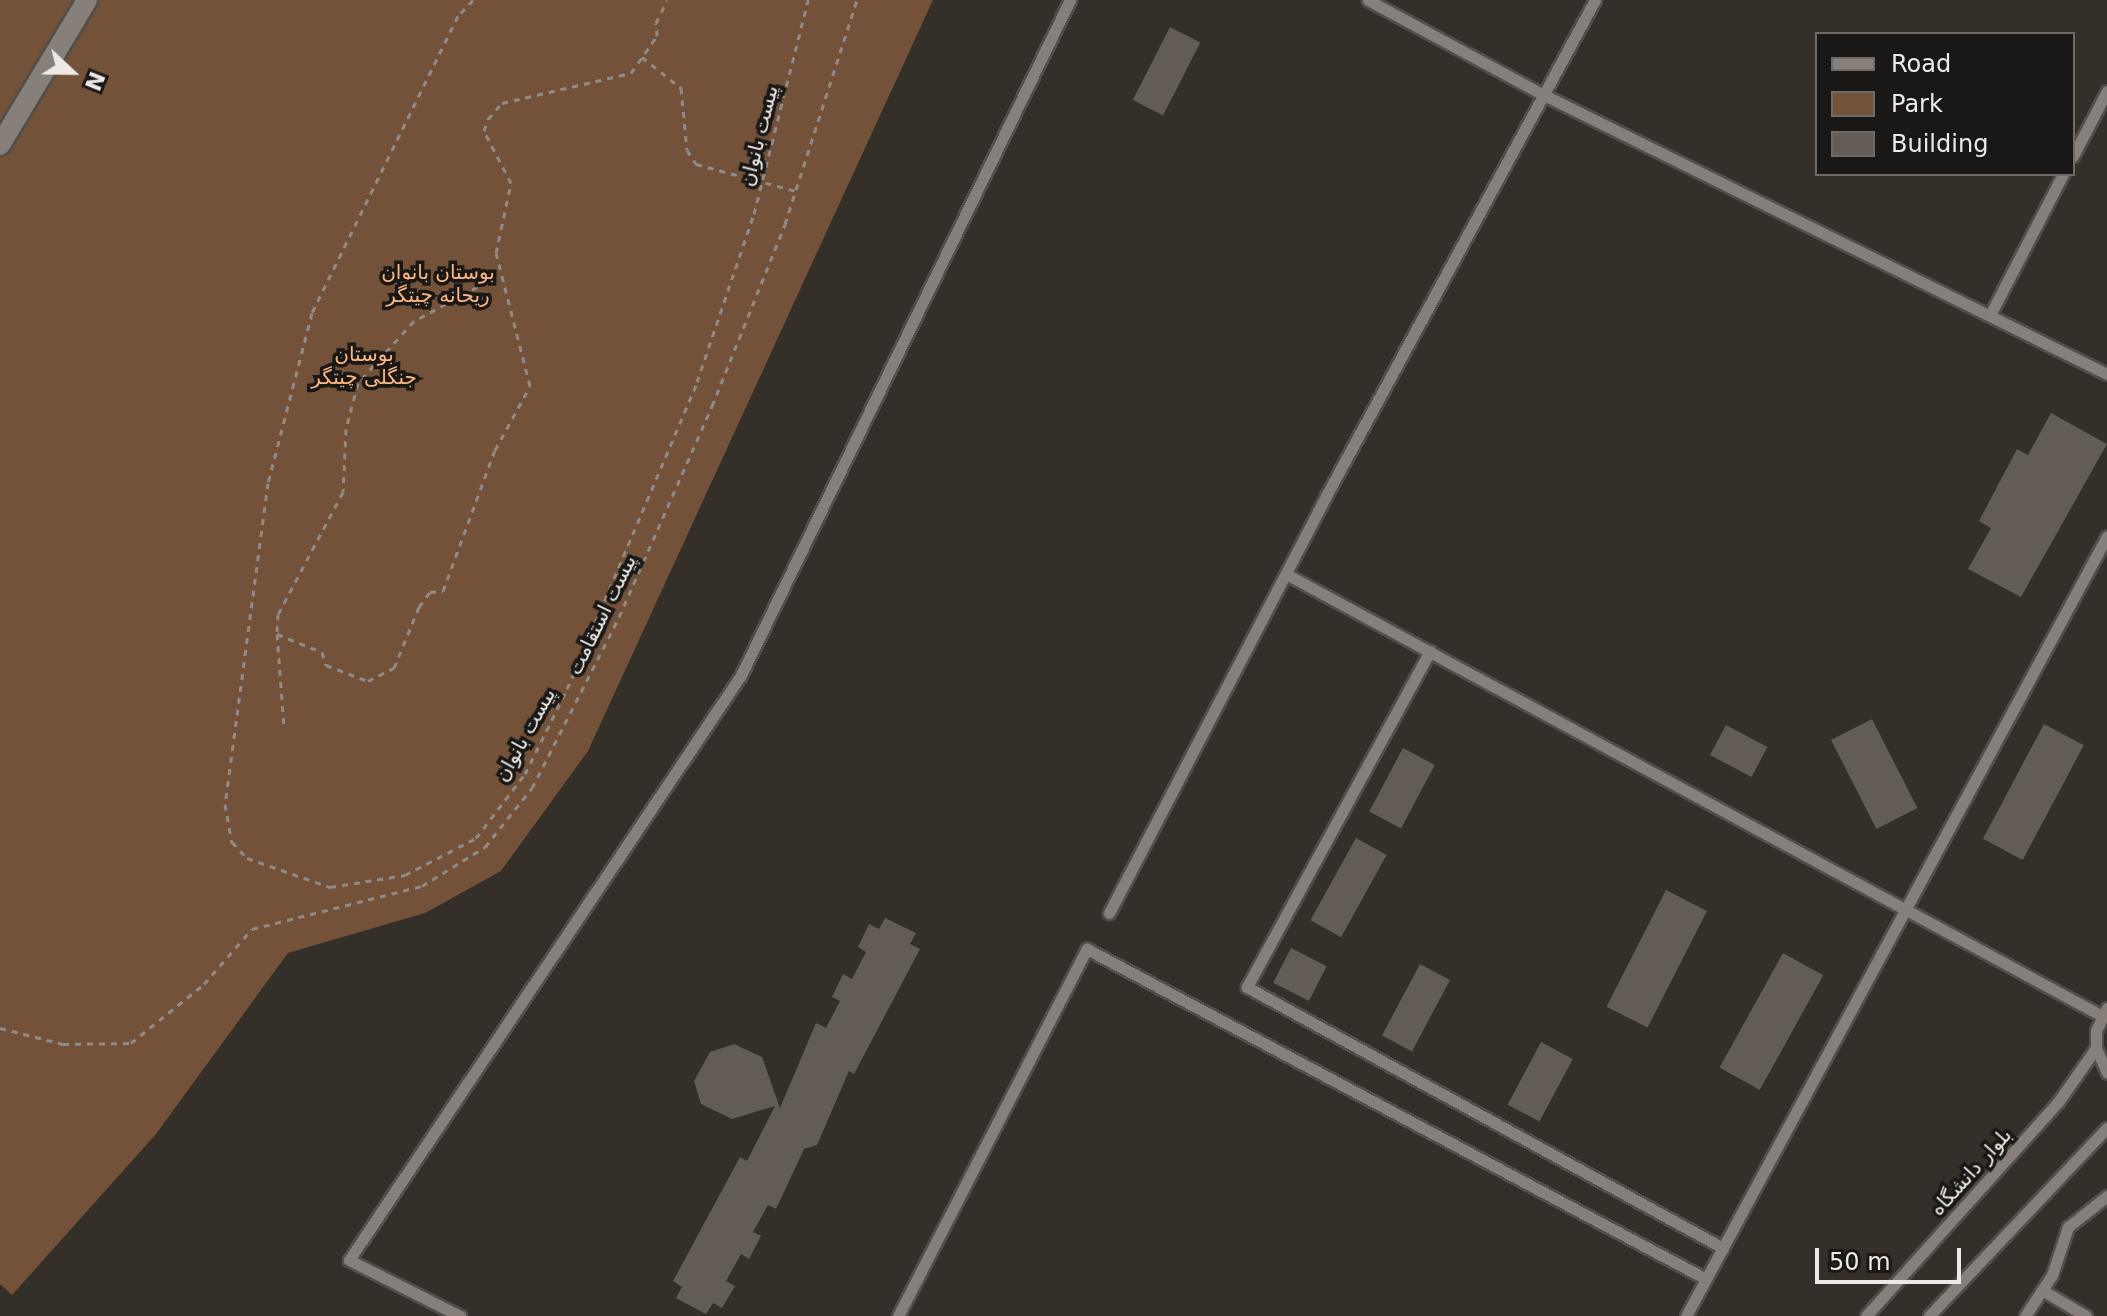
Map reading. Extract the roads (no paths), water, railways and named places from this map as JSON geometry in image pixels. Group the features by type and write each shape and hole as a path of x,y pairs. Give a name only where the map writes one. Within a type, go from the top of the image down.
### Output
{"street":[{"path":"0,145 87,0"}],"lane":[{"path":"460,1316 349,1260 741,675 1070,0"},
{"path":"1368,0 1544,95 2107,374"},
{"path":"1109,913 1286,574 1595,0"},
{"path":"2075,152 2107,91"},
{"path":"1990,315 2062,176"},
{"path":"1686,1316 1909,910 2107,536"},
{"path":"1286,574 2104,1012 2096,1048 2107,1073"},
{"path":"1430,651 1247,987 1723,1248"},
{"path":"898,1316 1087,949 1706,1279"},
{"name":"بلوار دانشگاه","path":"1866,1316 2058,1102 2096,1048"},
{"path":"1929,1316 2107,1128"},
{"path":"2025,1316 2042,1290 2068,1227 2107,1196"},
{"path":"2042,1290 2086,1316"}],"park label":[{"name":"بوستان بانوان ریحانه چیتگر","path":"438,284"},
{"name":"بوستان جنگلی چیتگر","path":"364,366"}]}
